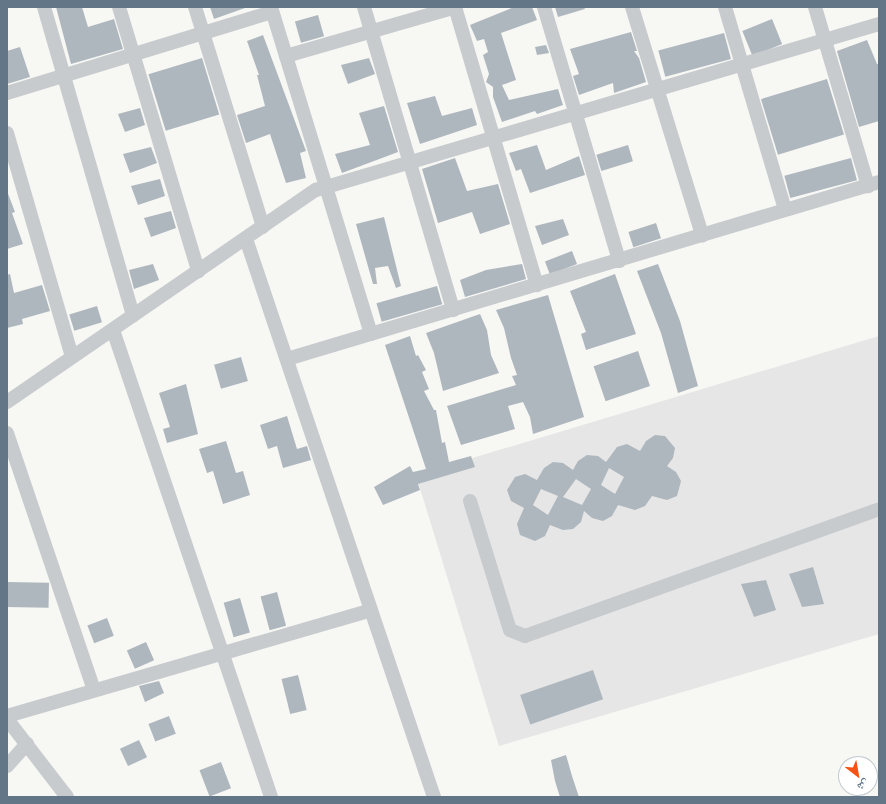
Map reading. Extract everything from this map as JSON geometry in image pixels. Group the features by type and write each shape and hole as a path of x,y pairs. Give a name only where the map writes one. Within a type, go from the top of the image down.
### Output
{"street":[{"path":"44,7 133,315"},
{"path":"119,7 198,271"},
{"path":"195,7 263,227"},
{"path":"364,7 454,310"},
{"path":"286,56 456,7 537,285"},
{"path":"544,7 619,261"},
{"path":"632,7 702,235"},
{"path":"725,7 785,209"},
{"path":"288,359 619,261 785,209 874,184 815,7"},
{"path":"7,93 203,33 271,9 327,186 371,334"},
{"path":"8,399 113,330 246,239 307,194 327,186 879,24"},
{"path":"7,133 72,357"},
{"path":"246,239 288,359 434,797"},
{"path":"113,330 271,797"},
{"path":"7,433 94,690"},
{"path":"470,501 510,630 525,636 879,509"},
{"path":"67,797 7,717 94,690 223,654 371,610"},
{"path":"7,766 27,744"}],"shaded area":[{"path":"879,336 879,634 499,746 416,475"}],"building":[{"path":"56,7 82,7 88,27 114,19 123,49 71,64"},
{"path":"210,7 245,7 245,8 214,19"},
{"path":"514,7 532,7 537,20 501,33 516,80 502,85 509,100 558,89 563,105 537,114 535,111 502,122 493,97 493,87 486,82 489,74 483,55 488,52 484,39 477,41 470,25"},
{"path":"555,7 584,7 585,9 558,17"},
{"path":"318,15 324,36 301,43 295,22"},
{"path":"772,19 782,44 752,56 742,31"},
{"path":"631,32 637,51 634,51 639,58 646,82 614,93 613,83 579,95 573,76 579,74 570,49"},
{"path":"724,33 731,59 665,77 658,51"},
{"path":"263,35 306,151 300,153 306,178 286,183 270,134 246,143 237,115 265,106 257,75 259,75 247,41"},
{"path":"867,40 877,64 879,64 879,121 859,127 837,51"},
{"path":"546,45 549,53 537,55 535,47"},
{"path":"20,47 30,77 7,84 7,51"},
{"path":"202,58 219,114 166,131 148,74"},
{"path":"369,58 375,74 348,84 341,65"},
{"path":"827,79 844,134 778,155 761,99"},
{"path":"435,96 442,116 472,108 477,125 420,144 407,103"},
{"path":"384,106 398,152 342,173 335,154 370,145 359,113"},
{"path":"140,108 145,125 125,132 118,114"},
{"path":"537,145 546,170 579,156 585,175 530,193 521,169 516,171 509,153"},
{"path":"628,145 633,161 601,171 596,155"},
{"path":"151,147 157,163 130,173 123,154"},
{"path":"455,158 467,191 498,184 510,224 480,234 472,212 438,223 422,169"},
{"path":"851,158 857,180 790,198 784,176"},
{"path":"160,179 165,196 138,205 131,186"},
{"path":"7,191 15,212 12,213 23,244 7,249"},
{"path":"171,211 176,228 151,237 144,218"},
{"path":"384,217 401,286 396,288 388,266 375,268 377,284 373,284 356,224"},
{"path":"563,219 569,235 542,245 535,226"},
{"path":"656,223 661,238 633,247 628,232"},
{"path":"572,251 577,264 550,274 545,261"},
{"path":"153,264 159,280 134,289 129,270"},
{"path":"522,264 526,279 465,297 460,280 486,270"},
{"path":"658,264 680,321 698,386 678,393 661,333 637,271"},
{"path":"10,274 14,293 42,285 50,311 22,319 23,324 7,328 7,275"},
{"path":"615,274 636,334 586,350 581,334 586,332 570,291"},
{"path":"437,286 442,304 382,322 376,303"},
{"path":"548,295 584,417 533,434 530,417 523,402 508,406 515,429 461,445 447,406 516,385 512,376 517,375 511,358 504,328 496,310"},
{"path":"97,306 102,322 74,331 69,314"},
{"path":"480,314 487,330 491,355 499,373 443,391 434,353 426,333"},
{"path":"410,336 416,356 418,355 426,370 422,372 429,389 424,391 434,410 436,410 442,443 445,442 449,462 471,456 475,467 418,484 420,490 383,505 374,487 410,466 413,472 426,469 385,345"},
{"path":"638,351 650,386 606,401 594,366"},
{"path":"241,357 248,381 221,389 214,365"},
{"path":"186,384 198,434 167,443 163,429 170,427 159,393"},
{"path":"287,416 297,449 307,446 311,460 283,468 277,446 268,449 260,425"},
{"path":"655,435 665,436 675,448 673,458 667,466 676,472 681,481 677,496 667,500 652,496 645,506 635,510 618,505 612,516 603,521 592,518 584,511 581,522 573,529 563,530 550,525 545,536 535,541 520,535 517,524 524,508 511,501 507,490 515,477 525,474 537,480 544,468 553,462 563,463 573,470 578,461 587,455 598,456 606,462 617,447 627,444 640,451 646,441","holes":["609,468 624,477 615,494 601,485","576,479 591,489 582,505 563,497","541,489 558,496 548,515 533,505"]},
{"path":"226,441 236,473 243,471 250,495 223,504 213,471 207,473 199,449"},
{"path":"813,567 824,604 802,607 789,574"},
{"path":"766,580 776,610 754,617 741,584"},
{"path":"7,582 49,583 49,608 7,607"},
{"path":"277,592 286,626 270,630 261,596"},
{"path":"240,598 250,633 234,637 224,603"},
{"path":"107,618 114,636 94,643 87,626"},
{"path":"146,642 154,660 135,669 127,651"},
{"path":"593,670 603,699 530,724 520,695"},
{"path":"298,675 307,710 290,714 282,679"},
{"path":"159,681 164,693 145,702 139,686"},
{"path":"169,716 176,734 155,742 148,724"},
{"path":"139,740 147,757 128,766 120,749"},
{"path":"566,755 579,797 560,797 555,781 551,760"},
{"path":"221,762 231,788 210,796 200,770"}]}
